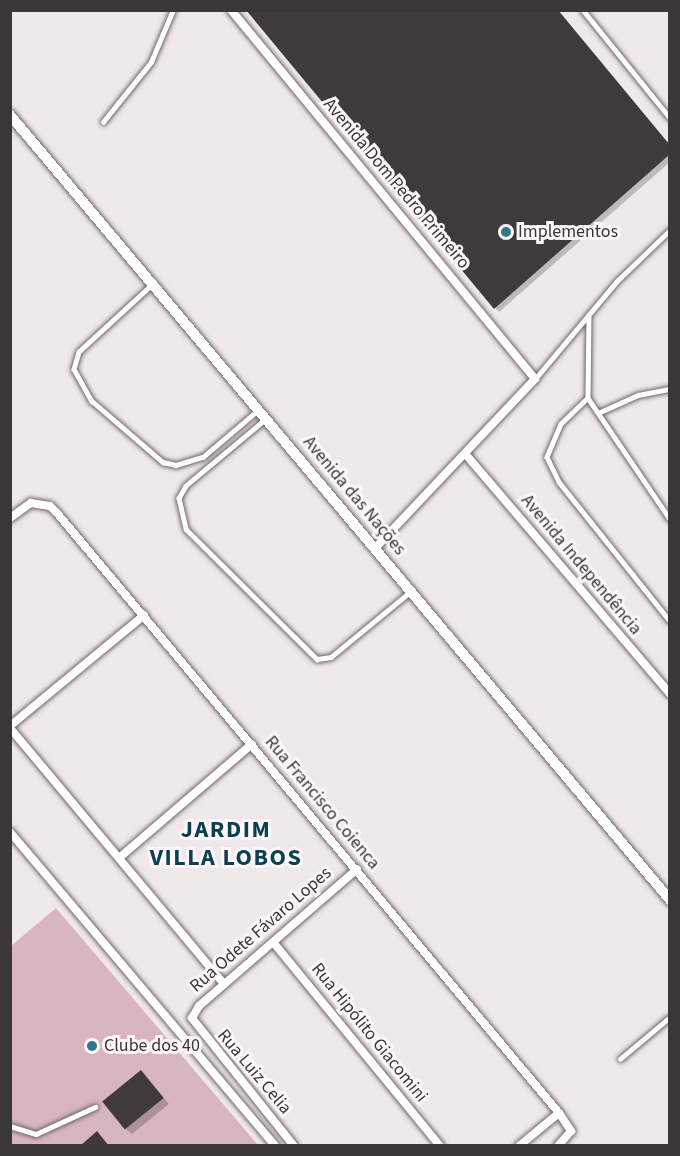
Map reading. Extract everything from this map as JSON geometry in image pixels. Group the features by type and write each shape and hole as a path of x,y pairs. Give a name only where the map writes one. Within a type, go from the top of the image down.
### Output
{"street":[{"name":"Avenida Dom Pedro Primeiro","path":"231,10 535,379"},
{"name":"Avenida das Nações","path":"10,116 376,547 669,900"},
{"path":"376,547 467,456 535,379"},
{"name":"Avenida Independência","path":"467,456 669,694"},
{"name":"Rua Francisco Coienca","path":"10,518 41,502 57,513 560,1113 570,1131 558,1146"},
{"path":"144,615 10,727 224,984"},
{"path":"119,858 252,744"},
{"path":"10,832 275,1146"},
{"name":"Rua Odete Fávaro Lopes","path":"192,1018 224,984 357,869"},
{"name":"Rua Hipólito Giacomini","path":"273,942 440,1146"},
{"name":"Rua Luiz Celia","path":"192,1018 294,1146"},
{"path":"519,1146 560,1113"}],"lane":[{"path":"103,122 151,62 172,10"},
{"path":"584,10 669,118"},
{"path":"535,379 589,315 669,230"},
{"path":"153,284 79,352 74,369 92,401 163,462 176,465 202,457 259,409"},
{"path":"589,315 588,398 669,519"},
{"path":"598,413 638,395 669,389"},
{"path":"588,398 561,424 547,458 559,482 669,621"},
{"path":"267,418 186,486 179,498 186,529 317,659 331,657 412,590"},
{"path":"620,1059 669,1017"},
{"path":"10,1126 36,1134 95,1107"}],"shaded area":[{"name":"Clube dos 40","path":"56,908 258,1145 11,1146 11,946"}],"building":[{"name":"Implementos","path":"246,10 558,10 669,144 669,155 494,309"},
{"path":"141,1070 164,1098 125,1129 102,1101"},
{"path":"97,1131 109,1146 80,1146"}],"place":[{"name":"Implementos","path":"506,232"},
{"name":"Clube dos 40","path":"92,1046"}],"district":[{"name":"JARDIM VILLA LOBOS","path":"226,844"}]}
